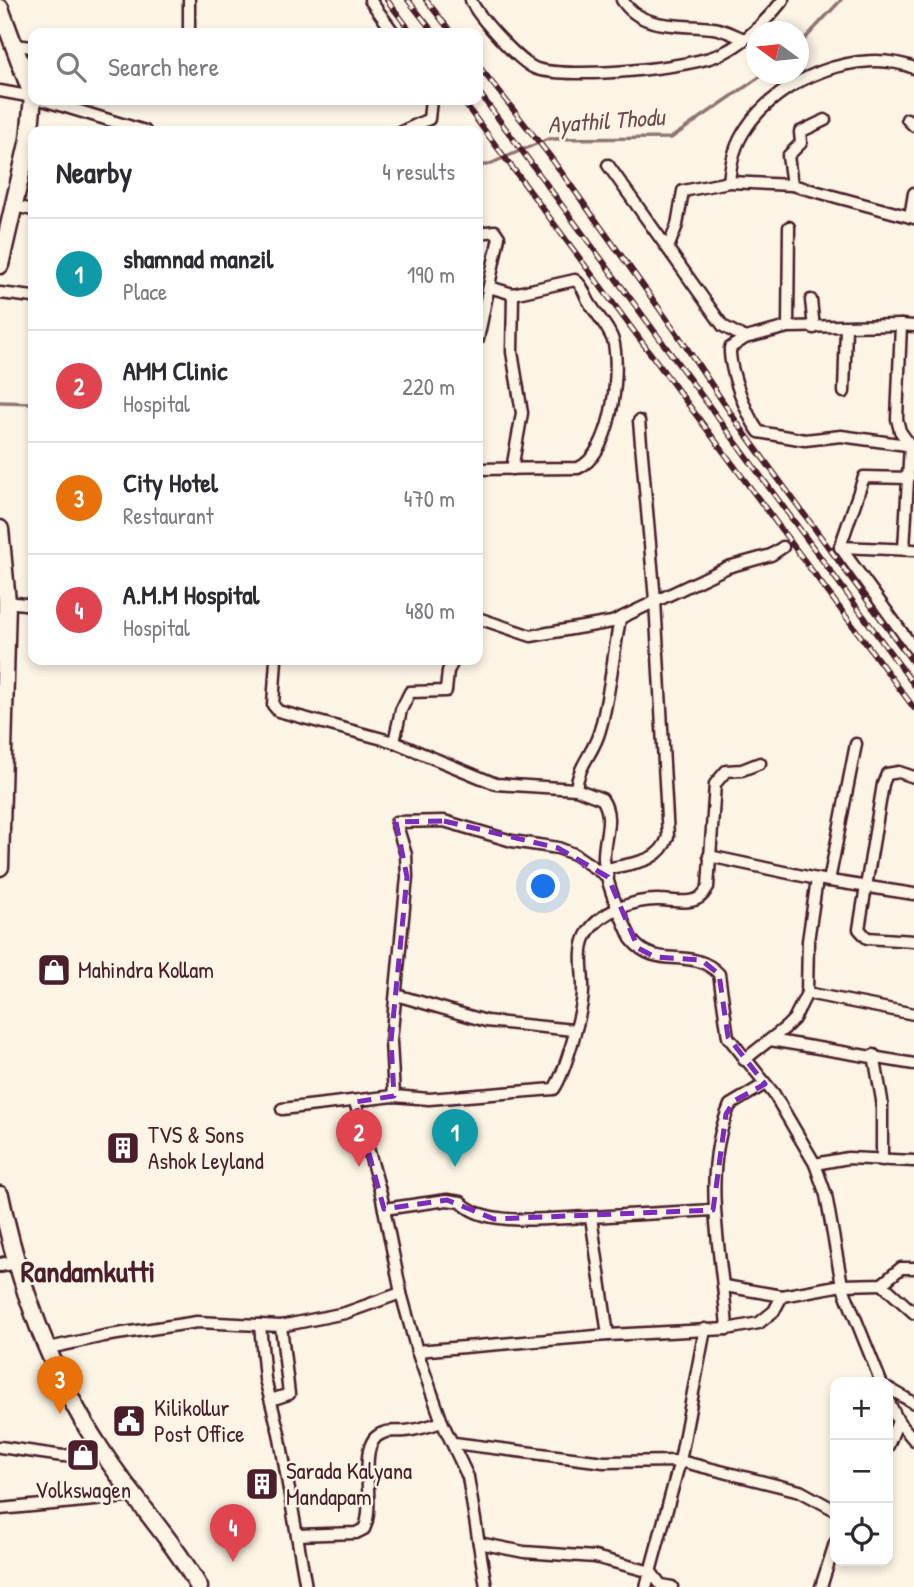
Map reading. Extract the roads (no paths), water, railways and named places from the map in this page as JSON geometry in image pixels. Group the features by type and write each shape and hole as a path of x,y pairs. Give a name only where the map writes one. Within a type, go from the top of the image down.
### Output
{"main road":[{"path":"0,8 28,85"},
{"path":"30,126 32,105"},
{"path":"0,265 28,143"},
{"path":"0,529 8,602 3,637 0,866"},
{"path":"0,1195 19,1262 68,1394 100,1449 181,1555 199,1587"}],"street":[{"path":"188,28 189,0"},
{"path":"370,0 390,28"},
{"path":"471,0 482,18 522,62 547,71 584,72 665,67 708,60 725,53 744,39 768,18 783,0"},
{"path":"622,0 640,18 674,27 717,28 744,39"},
{"path":"12,45 28,47"},
{"path":"729,182 732,158 748,124 776,96 824,71 849,64 890,61 914,68"},
{"path":"0,91 28,96"},
{"path":"59,105 129,126"},
{"path":"414,126 429,119 430,105"},
{"path":"792,184 788,156 801,143 800,132 825,120"},
{"path":"608,165 723,326 745,338"},
{"path":"668,248 677,225 683,191 729,182 792,184 912,218 914,192"},
{"path":"14,206 28,209"},
{"path":"788,327 789,227"},
{"path":"483,232 495,231 499,237 483,315"},
{"path":"483,469 578,468 589,463 601,444 614,390 614,343 586,298 581,283 575,280 560,282 513,294 489,287"},
{"path":"0,293 28,296"},
{"path":"512,469 522,413 512,352 513,294"},
{"path":"811,300 814,328"},
{"path":"840,547 909,550 912,446 900,431 897,419 901,325"},
{"path":"912,446 841,436 805,440 759,432 742,396 730,348 745,338 788,327 914,326"},
{"path":"844,392 846,327"},
{"path":"394,1096 391,1041 407,877 406,855 396,822 444,821 512,841 558,848 607,873 655,858 664,848 668,837 655,600 639,421"},
{"path":"840,547 864,477 909,478"},
{"path":"483,620 531,636 620,619 728,567 771,555 783,547"},
{"path":"840,547 914,649"},
{"path":"8,602 28,604"},
{"path":"576,789 581,763 590,756 600,730 620,619"},
{"path":"276,665 274,709 394,742 473,777 496,784 576,789 602,799 608,807 607,873 619,909 638,948 656,957 701,960 719,974 728,1037 794,1125 815,1164 826,1195 842,1285 879,1377"},
{"path":"394,742 401,710 411,692 446,691 451,665"},
{"path":"829,881 856,744"},
{"path":"282,1109 394,1096 429,1099 491,1092 550,1091 558,1083 566,1064 581,1007 581,963 587,932 619,909 657,900 695,901 708,887 712,803 719,776 760,763"},
{"path":"914,777 899,772 887,774 859,929 863,935 887,941 914,941"},
{"path":"709,856 817,879 914,894"},
{"path":"744,1060 794,1019 807,993 808,941 817,879"},
{"path":"807,993 914,1014"},
{"path":"396,995 486,1021 573,1030"},
{"path":"770,1040 874,1055 914,1064"},
{"path":"874,1055 882,1100 882,1160"},
{"path":"727,1329 725,1286 713,1210 720,1137 726,1114 734,1101 765,1084"},
{"path":"355,1102 384,1209 401,1293 417,1351 442,1422 468,1477 486,1587"},
{"path":"815,1164 848,1158 914,1161"},
{"path":"384,1209 447,1200 461,1202 468,1210 494,1219 713,1210"},
{"path":"591,1217 608,1335"},
{"path":"0,1265 19,1262"},
{"path":"725,1286 782,1296 842,1285 882,1284 901,1268 914,1268"},
{"path":"882,1284 914,1313"},
{"path":"49,1348 104,1336 197,1322 281,1326 345,1313 401,1293"},
{"path":"417,1351 608,1335 727,1329 759,1322 774,1311 782,1296"},
{"path":"260,1325 265,1379 279,1433 306,1587"},
{"path":"274,1399 289,1394 281,1326"},
{"path":"646,1587 680,1461 705,1329"},
{"path":"893,1391 914,1402"},
{"path":"893,1410 898,1421 914,1440"},
{"path":"890,1440 898,1421"},
{"path":"297,1535 356,1533 364,1529 370,1513 367,1454 370,1442 383,1433 424,1428 442,1422"},
{"path":"454,1443 604,1462 680,1461 800,1491 830,1507"},
{"path":"0,1447 63,1455 100,1449"},
{"path":"0,1509 137,1496"},
{"path":"479,1543 537,1553 595,1557 651,1572 661,1585 672,1587"},
{"path":"821,1587 830,1559"}],"waterway":[{"name":"Ayathil Thodu","path":"809,34 841,0"},
{"name":"Ayathil Thodu","path":"483,165 548,139 671,138 749,84"},
{"name":"Ayathil Thodu","path":"0,402 28,403"}],"railway":[{"path":"387,0 408,28"},
{"path":"408,0 430,28"},
{"path":"426,0 448,28"},
{"path":"483,71 549,155 674,329 738,424 914,664"},
{"path":"483,98 914,685"},
{"path":"466,105 481,126"},
{"path":"483,128 914,708"}],"place":[{"name":"Mahindra Kollam","path":"54,970"},
{"name":"TVS & Sons Ashok Leyland","path":"123,1148"},
{"name":"AMM Clinic","path":"359,1167"},
{"name":"shamnad manzil","path":"455,1167"},
{"name":"City Hotel","path":"60,1414"},
{"name":"Kilikollur Post Office","path":"129,1421"},
{"name":"Volkswagen","path":"83,1455"},
{"name":"Sarada Kalyana Mandapam","path":"262,1484"},
{"name":"A.M.M Hospital","path":"233,1562"}],"district":[{"name":"Randamkutti","path":"88,1272"}]}
